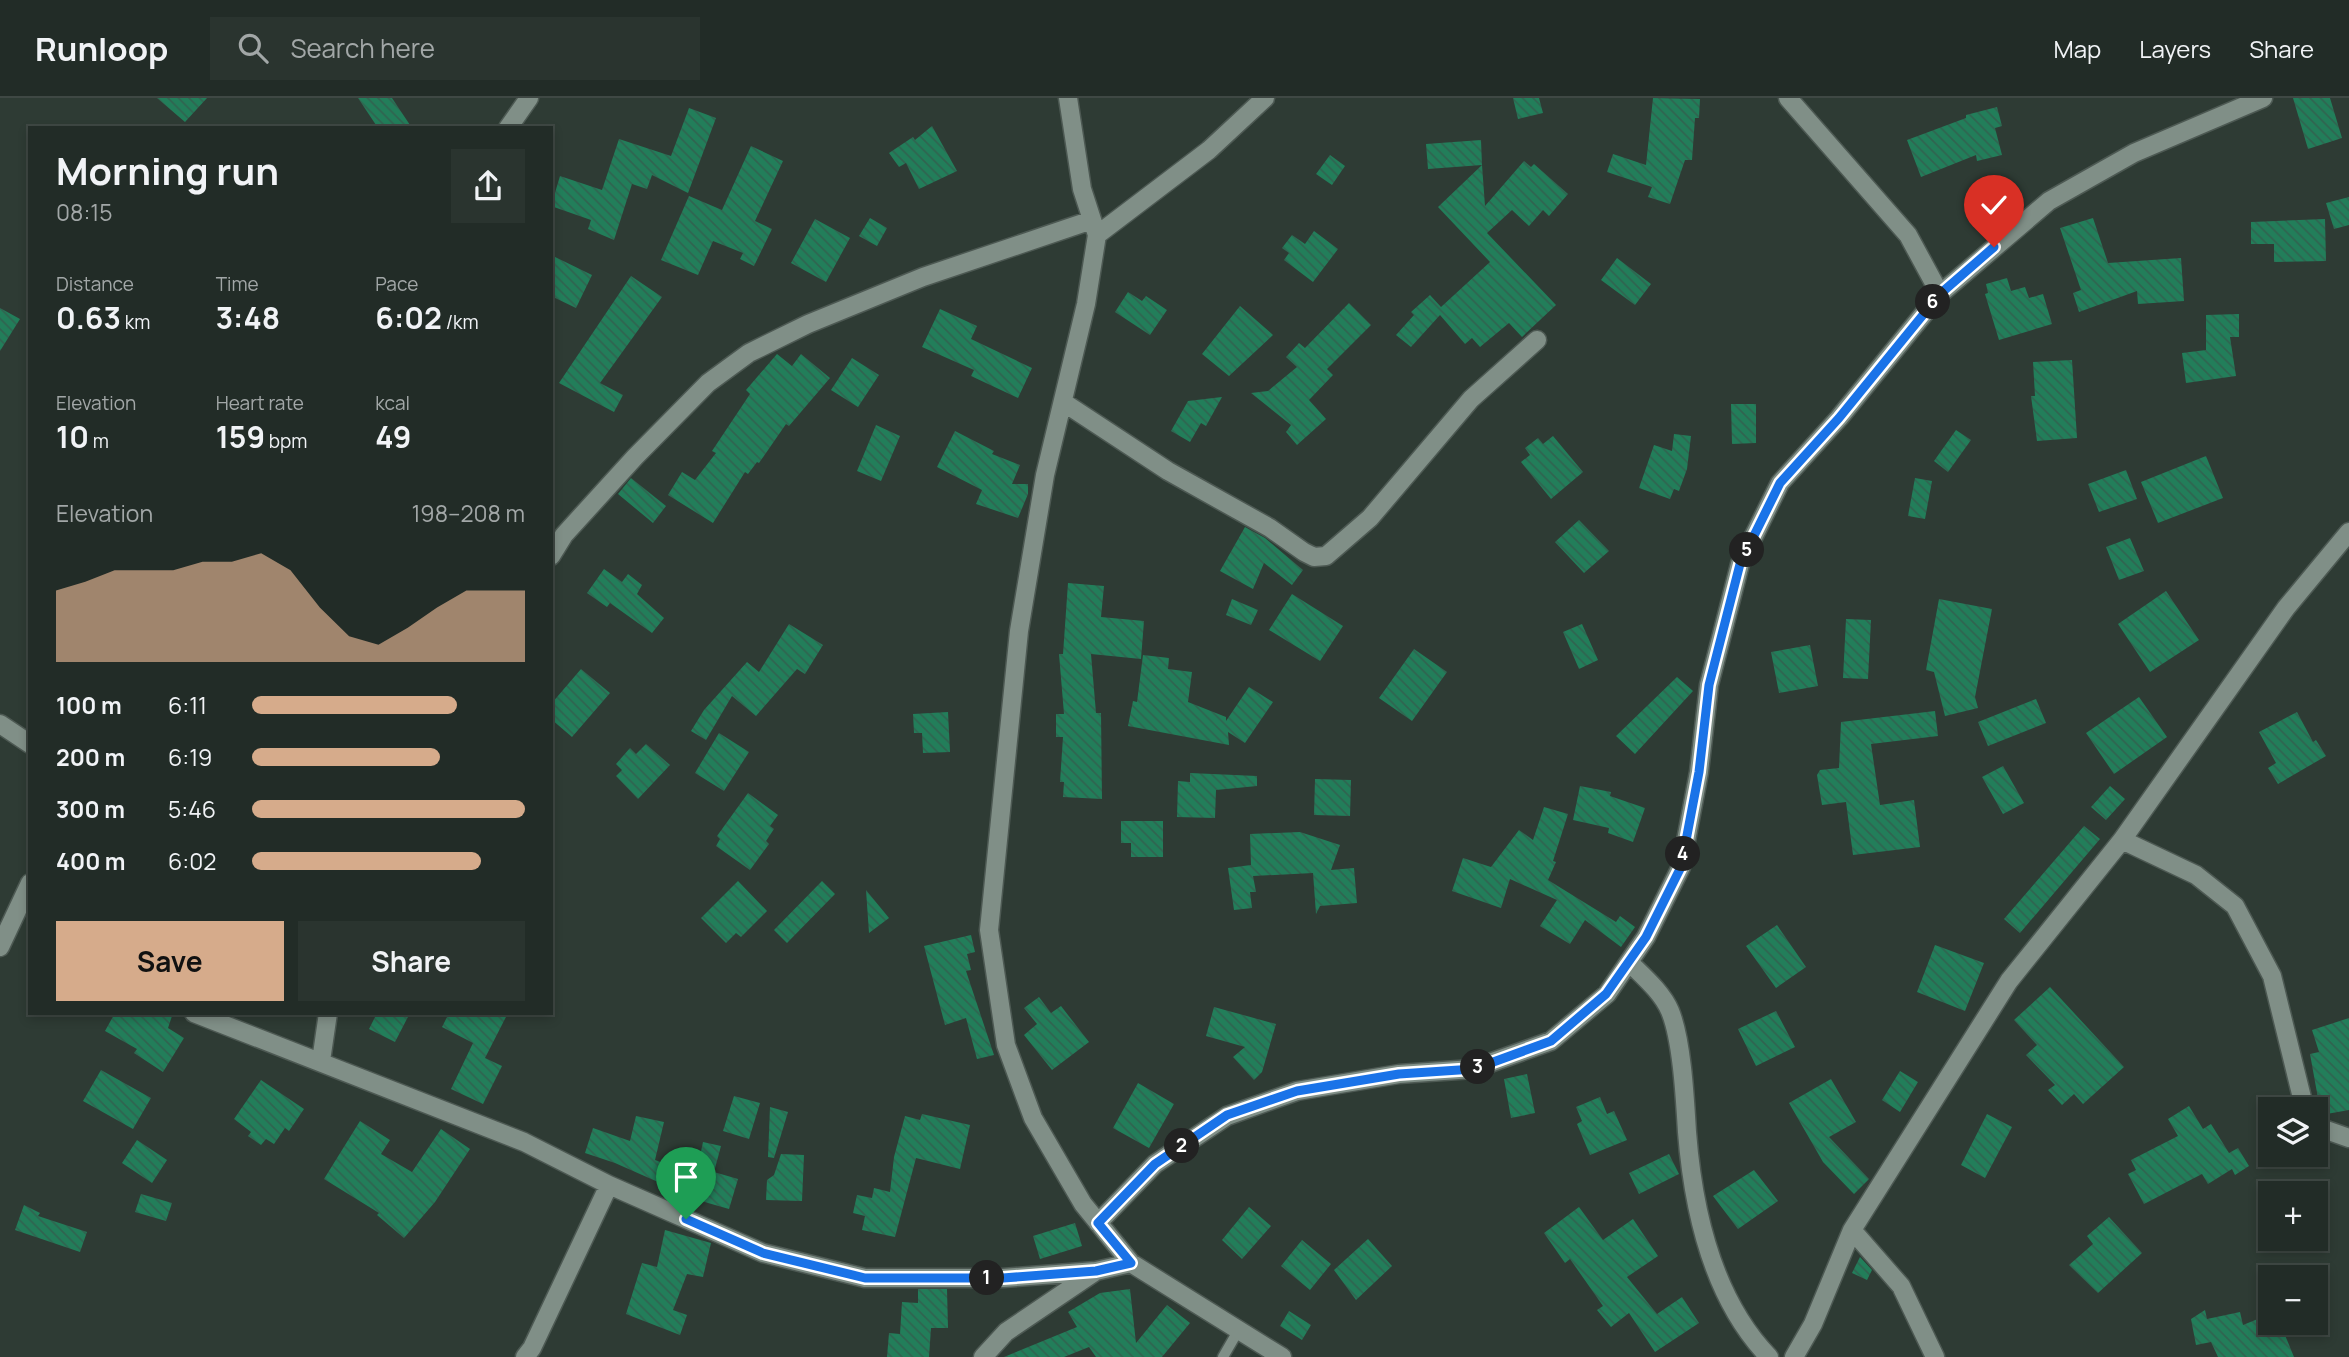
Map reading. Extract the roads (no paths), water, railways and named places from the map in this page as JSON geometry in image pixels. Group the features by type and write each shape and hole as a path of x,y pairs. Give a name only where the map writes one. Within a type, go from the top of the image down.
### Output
{"street":[{"path":"509,126 529,98"},
{"path":"1068,98 1082,189 1095,227 1086,304 1045,475 1018,631 989,930 1006,1045 1033,1118 1083,1204 1131,1263 1282,1357"},
{"path":"553,553 564,535 635,457 708,383 749,353 808,324 923,278 1095,227 1209,150 1265,98"},
{"path":"1788,98 1908,236 1940,294"},
{"path":"1098,1223 1155,1164 1227,1115 1297,1091 1399,1074 1474,1069 1551,1041 1606,994 1646,937 1681,867 1699,772 1709,685 1740,564 1780,483 1839,418 1940,294 2049,201 2134,153 2263,98"},
{"path":"1063,402 1168,471 1270,528 1304,552 1314,557 1326,556 1370,519 1471,399 1537,340"},
{"path":"1794,1357 1813,1324 1852,1230 2009,981 2122,840 2286,608 2349,532"},
{"path":"0,724 28,743"},
{"path":"2122,840 2196,875 2235,906 2272,976 2302,1097"},
{"path":"0,947 28,887"},
{"path":"1629,962 1654,987 1670,1011 1683,1077 1689,1163 1706,1243 1725,1290 1755,1343 1769,1357"},
{"path":"199,1015 524,1142 609,1185 763,1253 865,1278 1003,1278 1096,1271 1131,1263"},
{"path":"320,1061 328,1015"},
{"path":"2328,1131 2349,1138"},
{"path":"525,1357 532,1348 609,1185"},
{"path":"1852,1230 1900,1286 1935,1357"},
{"path":"983,1357 1006,1332 1096,1271"}],"lane":[{"path":"1223,1357 1238,1331"}]}
